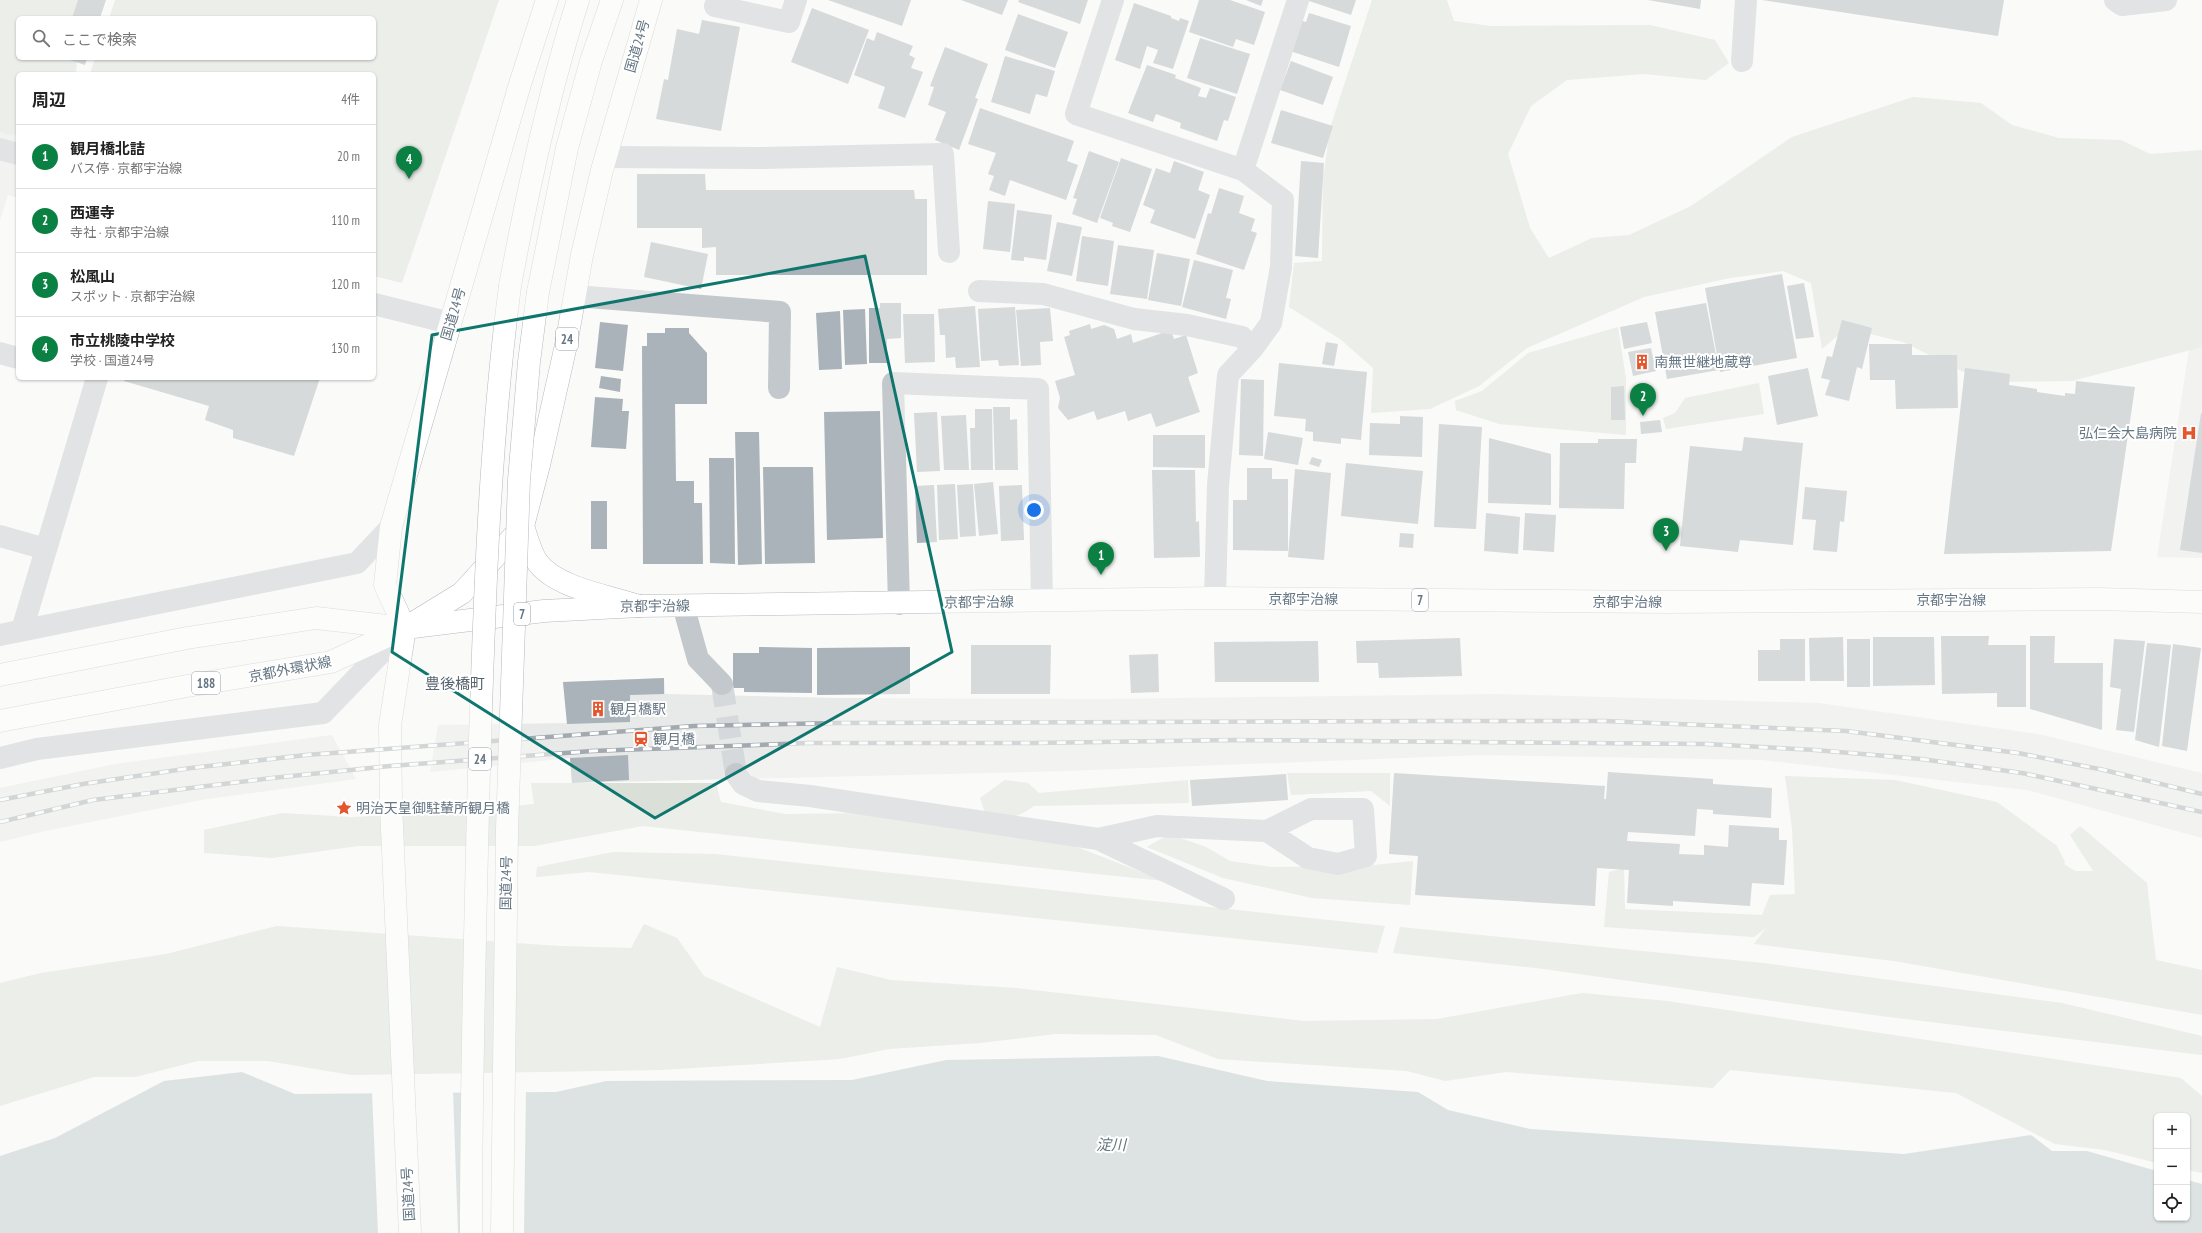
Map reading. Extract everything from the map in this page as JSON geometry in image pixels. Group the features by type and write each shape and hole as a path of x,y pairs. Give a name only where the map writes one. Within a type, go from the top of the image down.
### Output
{"main road":[{"name":"国道24号","path":"410,1233 391,805 390,725 405,628 385,585 391,527 520,84 547,0"},
{"name":"24","path":"472,1233 471,1073 481,706 489,504 504,332 510,286 541,129 558,64 578,0"},
{"name":"国道24号","path":"502,1233 507,830 518,480 529,362 538,292 567,148 591,61 612,0"},
{"name":"国道24号","path":"405,628 462,593 523,526 546,435 566,345 605,157 651,0"},
{"path":"523,526 537,562 550,575 565,582 639,606"},
{"name":"京都宇治線","path":"405,628 544,611 683,605 899,604 1215,598 1667,602 2099,599 2202,602"},
{"path":"0,675 187,638 316,618 405,628"},
{"name":"京都外環状線","path":"0,721 188,686 331,662 405,628"}],"street":[{"path":"715,6 789,22 796,0"},
{"path":"1113,0 1076,114 1243,170 1283,200 1281,267 1271,323 1253,348 1228,375 1218,485 1215,598"},
{"path":"1243,170 1298,0"},
{"path":"1742,61 1746,0"},
{"path":"2115,0 2122,6 2166,0"},
{"path":"0,148 16,153"},
{"path":"605,157 759,158 943,154 949,252"},
{"path":"979,291 1043,294 1134,319 1187,325 1242,337 1253,348"},
{"path":"575,296 780,312 779,388"},
{"path":"376,304 450,323"},
{"path":"0,353 16,357"},
{"path":"22,630 46,549 92,380"},
{"path":"899,604 893,383 1038,389 1042,602"},
{"path":"0,636 22,630 356,564 391,527"},
{"path":"0,536 46,549"},
{"path":"683,605 698,659 722,684"},
{"path":"0,758 37,749 323,713 405,628"},
{"path":"736,774 743,784 758,791 818,797 1098,839 1224,899"},
{"path":"1098,839 1157,826 1267,831"}],"highlighted area":[{"path":"865,256 952,652 655,818 392,652 432,335"}],"shaded area":[{"path":"0,0 87,0 83,16 16,16 16,60 77,60 76,72 16,72 16,135 13,134 12,136 0,132"},
{"path":"115,0 499,0 402,283 376,276 376,72 91,72 94,60 376,60 376,16 110,16"},
{"path":"1372,0 1447,0 1454,21 1491,26 1650,25 1715,40 1729,63 1706,80 1644,74 1567,80 1531,106 1508,154 1530,228 1549,258 1592,238 1629,235 1691,206 1792,137 1913,97 1981,103 2012,125 2059,138 2121,140 2150,154 2202,150 2202,347 2072,381 1984,382 1903,342 1862,332 1836,337 1822,349 1811,283 1783,271 1730,278 1644,297 1527,348 1479,386 1430,409 1371,413 1373,368 1340,339 1289,307 1294,263 1322,261 1323,180 1330,128"},
{"path":"16,125 16,197 8,195 0,220 0,132 12,136"},
{"name":"弘仁会大島病院","path":"2195,310 2202,310 2202,558 2157,557"},
{"path":"1618,327 1626,379 1626,435 1499,424 1456,410 1455,401 1482,391 1528,353"},
{"path":"1759,383 1764,414 1666,429 1663,418 1675,413 1685,398"},
{"path":"664,678 665,694 838,698 1107,699 1495,694 1819,703 2038,734 2202,773 2202,838 2027,790 1762,760 1481,755 1066,771 572,783 570,758 430,772 438,725 567,723 563,682"},
{"path":"332,735 356,779 201,800 45,831 0,842 0,788 115,764"},
{"path":"1287,773 1390,773 1390,806 1371,791 1291,795"},
{"path":"1785,776 1895,780 1997,802 2057,846 2065,862 2064,864 2075,871 2093,871 2070,835 2080,826 2147,883 2156,960 2202,970 2202,1015 1894,961 1754,944 1766,928 1754,937 1604,927 1609,872 1624,868 1625,909 1762,915 1770,895 1795,894 1792,829"},
{"path":"1005,780 1028,783 1039,793 1188,780 1189,803 1034,806 1021,814 1011,817 985,813 980,798"},
{"path":"531,783 716,783 721,802 785,814 879,813 1067,843 1164,881 643,826 534,846 358,846 272,858 204,853 204,830 282,813 352,817 459,812 534,804"},
{"path":"1169,834 1206,847 1230,861 1272,867 1365,866 1413,861 1410,905 1312,898 1223,878 1147,847"},
{"path":"613,852 715,854 1385,926 1377,953 589,872 536,877 537,867"},
{"path":"644,924 677,938 704,976 820,1027 837,967 891,980 1016,988 1304,1021 1437,1019 1582,993 1667,1001 2181,1078 2202,1096 2202,1173 2190,1171 2190,1113 2154,1113 2154,1162 2105,1150 2055,1144 1956,1093 1730,1070 1713,1088 1506,1072 1445,1081 1407,1071 1218,1059 1156,1035 1055,1034 980,1043 889,1049 840,1059 660,1070 351,1075 268,1061 198,1061 135,1077 94,1077 0,1106 0,983 41,973 166,954 277,926 559,946 631,948"},
{"path":"1400,927 1763,963 2062,1003 2202,1036 2202,1055 1881,1016 1536,968 1393,953"}],"water":[{"name":"淀川","path":"1158,1056 1267,1081 1418,1092 1448,1110 1530,1129 1904,1154 2031,1135 2052,1151 2087,1151 2154,1170 2154,1221 2190,1221 2190,1181 2202,1184 2202,1233 0,1233 0,1156 55,1138 164,1081 242,1072 295,1094 556,1092 606,1081 852,1080 946,1060"}],"pier":[{"path":"526,1090 524,1233 461,1233 462,1091"},
{"path":"372,1091 453,1091 458,1233 378,1233"}],"building":[{"path":"78,0 106,0 101,16 73,16"},
{"path":"828,0 911,0 902,26"},
{"path":"961,0 1008,0 1002,15"},
{"path":"1019,0 1088,0 1080,24 1018,2"},
{"path":"1199,0 1230,0 1265,12 1254,45 1236,39 1233,47 1189,32"},
{"path":"1246,0 1263,0 1261,6"},
{"path":"1306,0 1356,0 1351,15"},
{"path":"1648,0 1701,0 1700,9"},
{"path":"1762,0 2004,0 1998,36"},
{"path":"1134,3 1171,16 1171,18 1179,21 1180,18 1189,21 1173,69 1153,63 1158,50 1147,46 1140,69 1115,60"},
{"path":"812,8 869,30 848,84 791,62"},
{"path":"1309,13 1351,26 1339,67 1290,51 1299,20 1306,22"},
{"path":"1018,14 1068,32 1055,68 1005,50"},
{"path":"702,20 740,27 721,131 656,119 664,79 668,80 677,29 699,34"},
{"path":"877,32 913,46 909,55 915,58 911,68 923,72 905,118 878,108 885,87 854,75 867,38 874,41"},
{"path":"1200,38 1250,54 1237,94 1187,78"},
{"path":"945,47 988,64 975,98 978,99 959,150 935,140 946,112 928,105 934,87 930,86"},
{"path":"1005,56 1055,71 1047,97 1036,94 1030,114 991,102"},
{"path":"70,60 86,60 85,65"},
{"path":"1291,61 1333,77 1323,105 1280,90"},
{"path":"1147,65 1176,75 1175,78 1201,88 1198,96 1206,98 1210,88 1236,97 1228,121 1224,120 1217,141 1180,128 1181,123 1156,114 1153,122 1128,113"},
{"path":"980,108 1074,141 1067,161 1078,165 1066,200 1010,180 1005,196 989,190 994,176 988,174 996,153 968,144"},
{"path":"1281,110 1333,126 1323,158 1271,143"},
{"path":"1089,151 1119,162 1097,223 1072,214 1077,199 1073,198"},
{"path":"1121,158 1152,169 1130,232 1112,226 1113,223 1100,218"},
{"path":"1174,161 1204,172 1198,190 1210,195 1195,239 1150,223 1155,210 1143,205 1156,168 1170,173"},
{"path":"1301,161 1324,163 1318,258 1295,256"},
{"path":"637,174 705,174 706,190 914,190 915,199 927,199 927,275 716,275 716,247 702,248 702,228 637,228"},
{"path":"1219,188 1244,196 1239,213 1255,219 1251,231 1257,233 1244,270 1196,254 1208,213 1211,214"},
{"path":"988,201 1015,204 1010,252 983,249"},
{"path":"1017,210 1052,215 1046,260 1024,257 1024,261 1011,260"},
{"path":"1057,222 1082,227 1072,276 1047,271"},
{"path":"1082,236 1114,241 1108,286 1076,281"},
{"path":"651,242 708,254 701,289 644,277"},
{"path":"1118,245 1154,250 1147,299 1110,294"},
{"path":"1157,253 1190,259 1181,306 1148,300"},
{"path":"1194,260 1233,270 1226,298 1231,299 1226,319 1182,307"},
{"path":"1782,274 1797,358 1720,372 1705,288"},
{"path":"1804,283 1814,337 1796,339 1787,286"},
{"path":"880,303 901,303 901,338 887,339 887,363 869,363 869,308 880,308"},
{"path":"1706,303 1719,370 1667,379 1655,312"},
{"path":"975,306 980,367 956,368 955,357 946,358 945,335 940,335 938,309"},
{"path":"1015,307 1019,365 999,366 998,360 981,361 978,309"},
{"path":"1050,308 1053,341 1040,342 1041,365 1021,366 1016,310"},
{"path":"865,309 867,364 845,365 843,310"},
{"path":"840,311 842,369 819,370 816,313"},
{"path":"903,314 934,314 935,362 905,363"},
{"path":"1842,320 1872,328 1862,369 1857,367 1849,401 1825,395 1830,380 1821,378 1827,356 1832,357"},
{"path":"600,322 628,325 623,371 595,368"},
{"path":"1647,322 1652,343 1624,349 1620,327"},
{"path":"1090,324 1091,329 1104,325 1114,329 1117,339 1131,334 1133,343 1171,330 1174,339 1186,335 1198,373 1188,377 1200,412 1156,427 1151,413 1128,421 1125,411 1097,420 1094,411 1068,420 1058,408 1060,398 1055,381 1075,375 1064,337 1070,335 1069,331"},
{"path":"665,328 689,328 689,333 707,353 707,404 675,404 676,481 694,481 694,503 702,503 703,564 643,564 642,346 647,346 647,333 665,333"},
{"path":"1326,342 1338,344 1334,366 1322,364"},
{"path":"1869,344 1912,344 1912,355 1957,355 1958,408 1896,409 1895,380 1870,380"},
{"name":"南無世継地蔵尊","path":"1651,348 1656,371 1633,376 1628,352"},
{"path":"1279,363 1367,372 1361,440 1341,438 1341,444 1313,441 1313,432 1305,431 1306,419 1274,416"},
{"path":"1808,368 1818,416 1777,425 1768,376"},
{"path":"1965,368 2010,374 2009,385 2037,389 2037,392 2065,396 2065,393 2075,394 2076,381 2135,387 2111,551 1944,554"},
{"path":"601,376 621,379 620,392 599,388"},
{"path":"1241,379 1264,380 1263,456 1239,455"},
{"path":"319,380 294,456 233,438 233,430 205,420 209,406 124,381"},
{"path":"1624,386 1625,420 1611,420 1611,387"},
{"path":"595,397 623,399 622,411 629,411 626,449 591,447"},
{"path":"993,407 1010,407 1010,420 1017,419 1018,470 995,470"},
{"path":"975,409 992,409 993,470 971,470 970,428 975,428"},
{"path":"880,411 883,538 827,540 824,412"},
{"path":"937,412 940,471 917,472 914,413"},
{"path":"2202,413 2202,553 2180,550"},
{"path":"966,415 969,470 944,470 941,416"},
{"path":"1400,416 1423,417 1422,457 1369,455 1370,423 1400,424"},
{"path":"1660,420 1662,432 1641,434 1640,422"},
{"path":"1439,424 1482,427 1476,529 1434,527"},
{"path":"735,432 759,432 762,564 738,565"},
{"path":"1268,432 1303,438 1298,465 1264,459"},
{"path":"1153,435 1205,435 1205,468 1153,467"},
{"path":"1744,437 1803,443 1793,545 1740,540 1738,552 1680,546 1690,446 1742,451"},
{"path":"1489,438 1551,454 1551,505 1488,503"},
{"path":"1598,439 1637,439 1636,463 1625,463 1624,509 1559,508 1560,443 1598,443"},
{"path":"1312,457 1322,460 1319,467 1309,464"},
{"path":"709,458 734,458 735,564 710,563"},
{"path":"1346,463 1423,471 1418,524 1341,516"},
{"path":"763,467 813,467 815,563 765,564"},
{"path":"1247,468 1272,468 1272,479 1288,479 1288,551 1233,550 1233,500 1247,500"},
{"path":"1295,469 1331,473 1324,560 1288,557"},
{"path":"1152,470 1195,470 1196,522 1199,521 1200,557 1154,558"},
{"path":"993,482 998,534 979,536 974,484"},
{"path":"955,484 958,539 939,540 937,485"},
{"path":"973,484 976,536 960,537 957,485"},
{"path":"934,485 937,542 917,543 915,486"},
{"path":"1022,485 1024,540 1001,541 999,486"},
{"path":"1805,487 1847,491 1844,522 1840,521 1837,552 1813,550 1816,520 1802,519"},
{"path":"591,501 607,501 607,549 591,549"},
{"path":"1486,513 1520,517 1518,554 1484,551"},
{"path":"1525,513 1556,515 1554,552 1523,550"},
{"path":"1400,533 1414,534 1413,548 1399,547"},
{"path":"1941,636 1989,636 1988,645 2026,645 2026,707 1997,707 1997,693 1942,694"},
{"path":"2030,636 2055,636 2054,663 2103,663 2102,730 2030,709"},
{"path":"1843,637 1844,681 1810,681 1809,638"},
{"path":"1873,637 1934,637 1935,685 1873,686"},
{"path":"1460,638 1462,676 1379,678 1378,663 1357,663 1356,641"},
{"path":"1780,639 1805,639 1805,681 1758,681 1758,650 1780,650"},
{"path":"1847,639 1870,639 1870,687 1847,687"},
{"path":"2114,639 2145,641 2134,732 2116,730 2121,689 2110,687"},
{"path":"1318,641 1319,682 1215,682 1214,642"},
{"path":"2147,643 2171,645 2159,747 2135,740"},
{"path":"2173,644 2201,648 2187,751 2162,746"},
{"path":"971,645 1051,645 1050,694 971,694"},
{"path":"759,647 812,648 812,693 744,692 744,688 733,688 733,653 759,653"},
{"path":"910,647 910,694 817,695 817,648"},
{"path":"1158,654 1159,692 1131,693 1129,655"},
{"name":"観月橋駅","path":"664,678 664,694 630,695 630,722 567,724 563,682"},
{"name":"観月橋駅","path":"628,755 629,780 572,783 570,758"},
{"path":"1608,772 1713,779 1713,784 1772,788 1771,818 1713,814 1713,810 1697,809 1695,836 1628,832 1627,841 1680,844 1679,854 1704,855 1704,845 1728,847 1729,825 1779,828 1779,840 1787,840 1784,885 1752,883 1750,906 1673,901 1673,906 1627,903 1629,870 1597,868 1595,906 1415,895 1418,856 1389,854 1394,773 1605,786 1604,799 1606,799"},
{"path":"1286,774 1288,800 1192,806 1190,780"}],"tunnel":[{"path":"722,684 736,774"}],"railway":[{"path":"0,800 83,784 191,768 306,755 694,726 839,723 1450,721 1604,721 1846,731 2018,753 2104,770 2202,794"},
{"path":"0,822 93,800 272,778 390,766 592,751 809,743 1034,743 1234,740 1706,744 1815,750 1921,759 2022,773 2202,812"}],"place":[{"name":"市立桃陵中学校","path":"409,179"},
{"name":"南無世継地蔵尊","path":"1642,362"},
{"name":"西運寺","path":"1643,416"},
{"name":"弘仁会大島病院","path":"2189,433"},
{"name":"松風山","path":"1666,551"},
{"name":"観月橋北詰","path":"1101,575"},
{"name":"観月橋駅","path":"598,709"},
{"name":"観月橋","path":"641,739"},
{"name":"明治天皇御駐輦所観月橋","path":"344,808"}],"district":[{"name":"豊後橋町","path":"455,684"}]}
